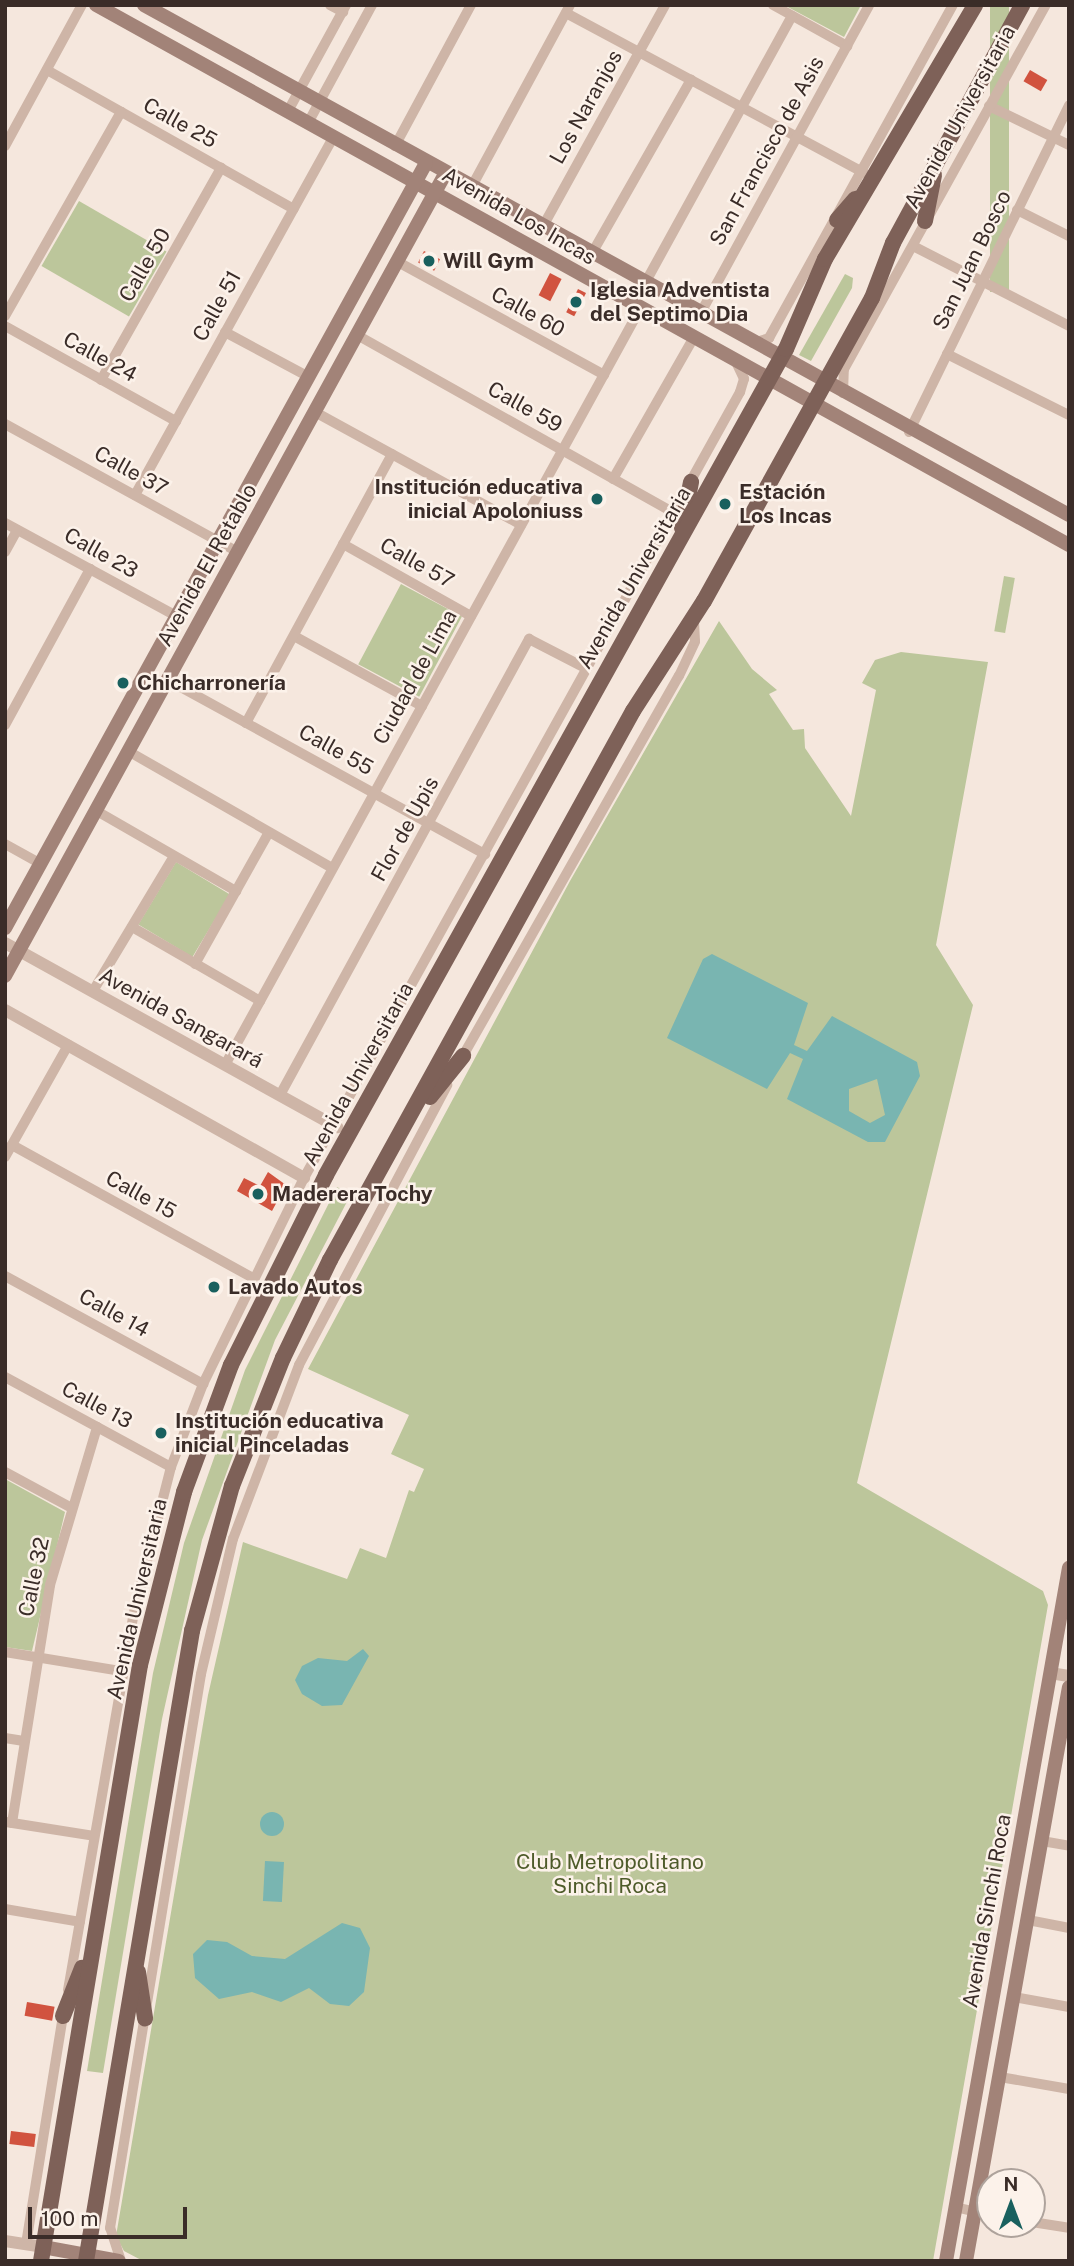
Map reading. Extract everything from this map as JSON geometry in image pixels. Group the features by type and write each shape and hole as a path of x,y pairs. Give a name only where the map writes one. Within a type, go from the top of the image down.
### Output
{"main road":[{"name":"Avenida Los Incas","path":"96,5 416,182 810,406 1069,545"},
{"name":"Avenida Los Incas","path":"144,5 846,398 961,461 1069,515"},
{"name":"Avenida Universitaria","path":"42,2254 94,1940 160,1579 231,1365 315,1195 780,361 825,259 896,148 975,5"},
{"name":"Avenida Universitaria","path":"87,2257 181,1681 232,1486 283,1358 408,1118 633,711 694,618 821,384 872,298 937,159 1022,5"},
{"path":"836,220 896,148"},
{"path":"925,221 937,159"},
{"name":"Avenida El Retablo","path":"5,928 426,163"},
{"name":"Avenida El Retablo","path":"5,976 445,174"},
{"path":"623,299 640,282"},
{"path":"950,482 961,461"},
{"path":"678,546 691,482"},
{"path":"408,1118 463,1056"},
{"name":"Avenida Sinchi Roca","path":"946,2261 1069,1568"},
{"name":"Avenida Sinchi Roca","path":"989,2168 1000,2077 1027,1920 1042,1841 1062,1763 1069,1687"},
{"path":"63,2017 94,1940"},
{"path":"135,1959 145,2018"},
{"name":"Avenida Sinchi Roca","path":"966,2261 976,2233"},
{"path":"42,2254 120,2261"}],"street":[{"path":"5,146 82,5"},
{"path":"288,111 345,9 330,5"},
{"path":"308,122 372,5"},
{"path":"395,146 471,5"},
{"name":"Los Naranjos","path":"541,228 665,5"},
{"path":"773,5 847,46"},
{"name":"San Francisco de Asis","path":"699,316 869,5"},
{"path":"747,342 769,338 864,173 953,5"},
{"name":"Avenida Universitaria","path":"846,398 842,372 1046,5"},
{"path":"471,188 568,9 639,52 864,173"},
{"path":"640,282 792,16"},
{"name":"Calle 25","path":"47,70 294,209"},
{"path":"591,256 691,80"},
{"name":"San Juan Bosco","path":"909,432 1069,105"},
{"path":"989,106 1069,145"},
{"path":"5,316 121,112"},
{"name":"Calle 51","path":"135,495 334,136"},
{"name":"Calle 50","path":"102,380 221,168"},
{"path":"1017,210 1069,236"},
{"path":"913,246 1069,326"},
{"name":"Calle 60","path":"398,262 604,375"},
{"name":"Ciudad de Lima","path":"225,1065 640,309"},
{"name":"Calle 24","path":"5,326 176,421"},
{"path":"225,332 309,377"},
{"name":"Calle 59","path":"357,335 674,513"},
{"path":"614,479 693,339"},
{"path":"947,354 1069,415"},
{"name":"Avenida Universitaria","path":"26,2244 121,1671 171,1467 251,1278 304,1178 337,1127 744,384 737,364"},
{"path":"315,412 521,525"},
{"name":"Calle 37","path":"5,424 238,552"},
{"path":"246,723 392,454"},
{"name":"Calle 23","path":"5,523 178,617"},
{"path":"5,552 18,530"},
{"name":"Calle 57","path":"343,544 471,615"},
{"path":"5,725 90,569"},
{"name":"Avenida Universitaria","path":"120,2261 110,2228 201,1674 233,1539 299,1365 463,1056 679,676 695,641 694,618"},
{"path":"294,636 422,706"},
{"name":"Flor de Upis","path":"280,1095 529,639 587,669"},
{"name":"Calle 55","path":"168,680 485,854"},
{"path":"128,751 332,868"},
{"path":"95,810 236,891"},
{"path":"195,964 269,832"},
{"path":"5,844 41,864"},
{"path":"93,991 174,856"},
{"path":"132,927 260,1001"},
{"name":"Avenida Sangarará","path":"5,943 337,1127"},
{"path":"5,1010 304,1178"},
{"path":"5,1157 68,1045"},
{"name":"Calle 15","path":"12,1145 251,1278"},
{"name":"Calle 14","path":"5,1276 204,1384"},
{"name":"Calle 13","path":"5,1377 171,1467"},
{"name":"Calle 32","path":"8,1823 38,1657 70,1507 97,1427"},
{"path":"5,1472 70,1507"},
{"path":"5,1652 121,1671"},
{"path":"1050,1673 1069,1676"},
{"path":"5,1738 24,1741"},
{"path":"8,1823 94,1836"},
{"path":"1042,1841 1069,1846"},
{"path":"5,1909 79,1922"},
{"path":"1027,1920 1069,1928"},
{"path":"1014,1997 1069,2007"},
{"path":"1000,2077 1069,2089"},
{"path":"955,2207 976,2212"},
{"path":"1046,2224 1069,2228"},
{"path":"5,2241 26,2244 42,2254"}],"green space":[{"path":"784,5 861,5 844,37"},
{"path":"990,5 1009,5 1009,292 990,292"},
{"path":"79,201 166,252 129,316 42,266"},
{"path":"845,274 853,278 852,288 811,361 799,355"},
{"path":"1004,576 1015,578 1005,633 994,631"},
{"path":"401,584 462,616 419,697 358,664"},
{"name":"Club Metropolitano Sinchi Roca","path":"719,621 752,669 777,690 769,694 793,730 804,729 805,748 851,816 876,690 862,683 875,660 901,652 988,662 936,945 973,1005 857,1483 1043,1591 1048,1605 933,2261 143,2261 124,2251 116,2236 208,1695 243,1542 347,1579 360,1548 386,1558 409,1490 414,1492 424,1469 391,1454 409,1415 308,1369 570,881"},
{"path":"176,862 230,894 192,957 138,925"},
{"path":"337,1187 351,1194 275,1340 202,1540 162,1719 103,2073 87,2071 153,1673 184,1543 245,1370"},
{"path":"5,1479 65,1512 32,1651 5,1647"}],"water":[{"path":"712,954 808,1003 794,1045 807,1051 832,1016 917,1062 920,1076 885,1142 868,1142 787,1099 803,1059 790,1053 767,1089 667,1038 703,959","holes":["877,1079 885,1115 870,1123 849,1111 849,1089"]},
{"path":"363,1649 369,1656 342,1705 322,1706 302,1694 295,1680 302,1666 318,1658 347,1661"},
{"path":"272,1812 281,1815 284,1824 281,1833 272,1836 263,1833 260,1824 263,1815"},
{"path":"265,1861 284,1862 282,1902 263,1901"},
{"path":"342,1923 360,1928 370,1948 364,1992 349,2006 330,2004 309,1988 281,2002 252,1992 219,1999 195,1978 193,1954 207,1940 227,1942 252,1956 285,1959"}],"building":[{"path":"1030,70 1047,80 1041,91 1024,81"},
{"name":"Will Gym","path":"424,251 440,259 434,271 418,263"},
{"path":"550,273 562,279 550,301 539,295"},
{"name":"Iglesia Adventista del Septimo Dia","path":"578,289 586,293 574,316 566,312"},
{"name":"Maderera Tochy","path":"268,1172 286,1185 272,1211 237,1191 244,1178 260,1186"},
{"path":"27,2002 55,2007 52,2021 25,2016"},
{"path":"11,2131 36,2134 34,2147 9,2144"}],"place":[{"name":"Will Gym","path":"429,261"},
{"name":"Iglesia Adventista del Septimo Dia","path":"576,302"},
{"name":"Institución educativa inicial Apoloniuss","path":"597,499"},
{"name":"Estación Los Incas","path":"725,504"},
{"name":"Chicharronería","path":"123,683"},
{"name":"Maderera Tochy","path":"258,1194"},
{"name":"Lavado Autos","path":"214,1287"},
{"name":"Institución educativa inicial Pinceladas","path":"161,1433"}]}
